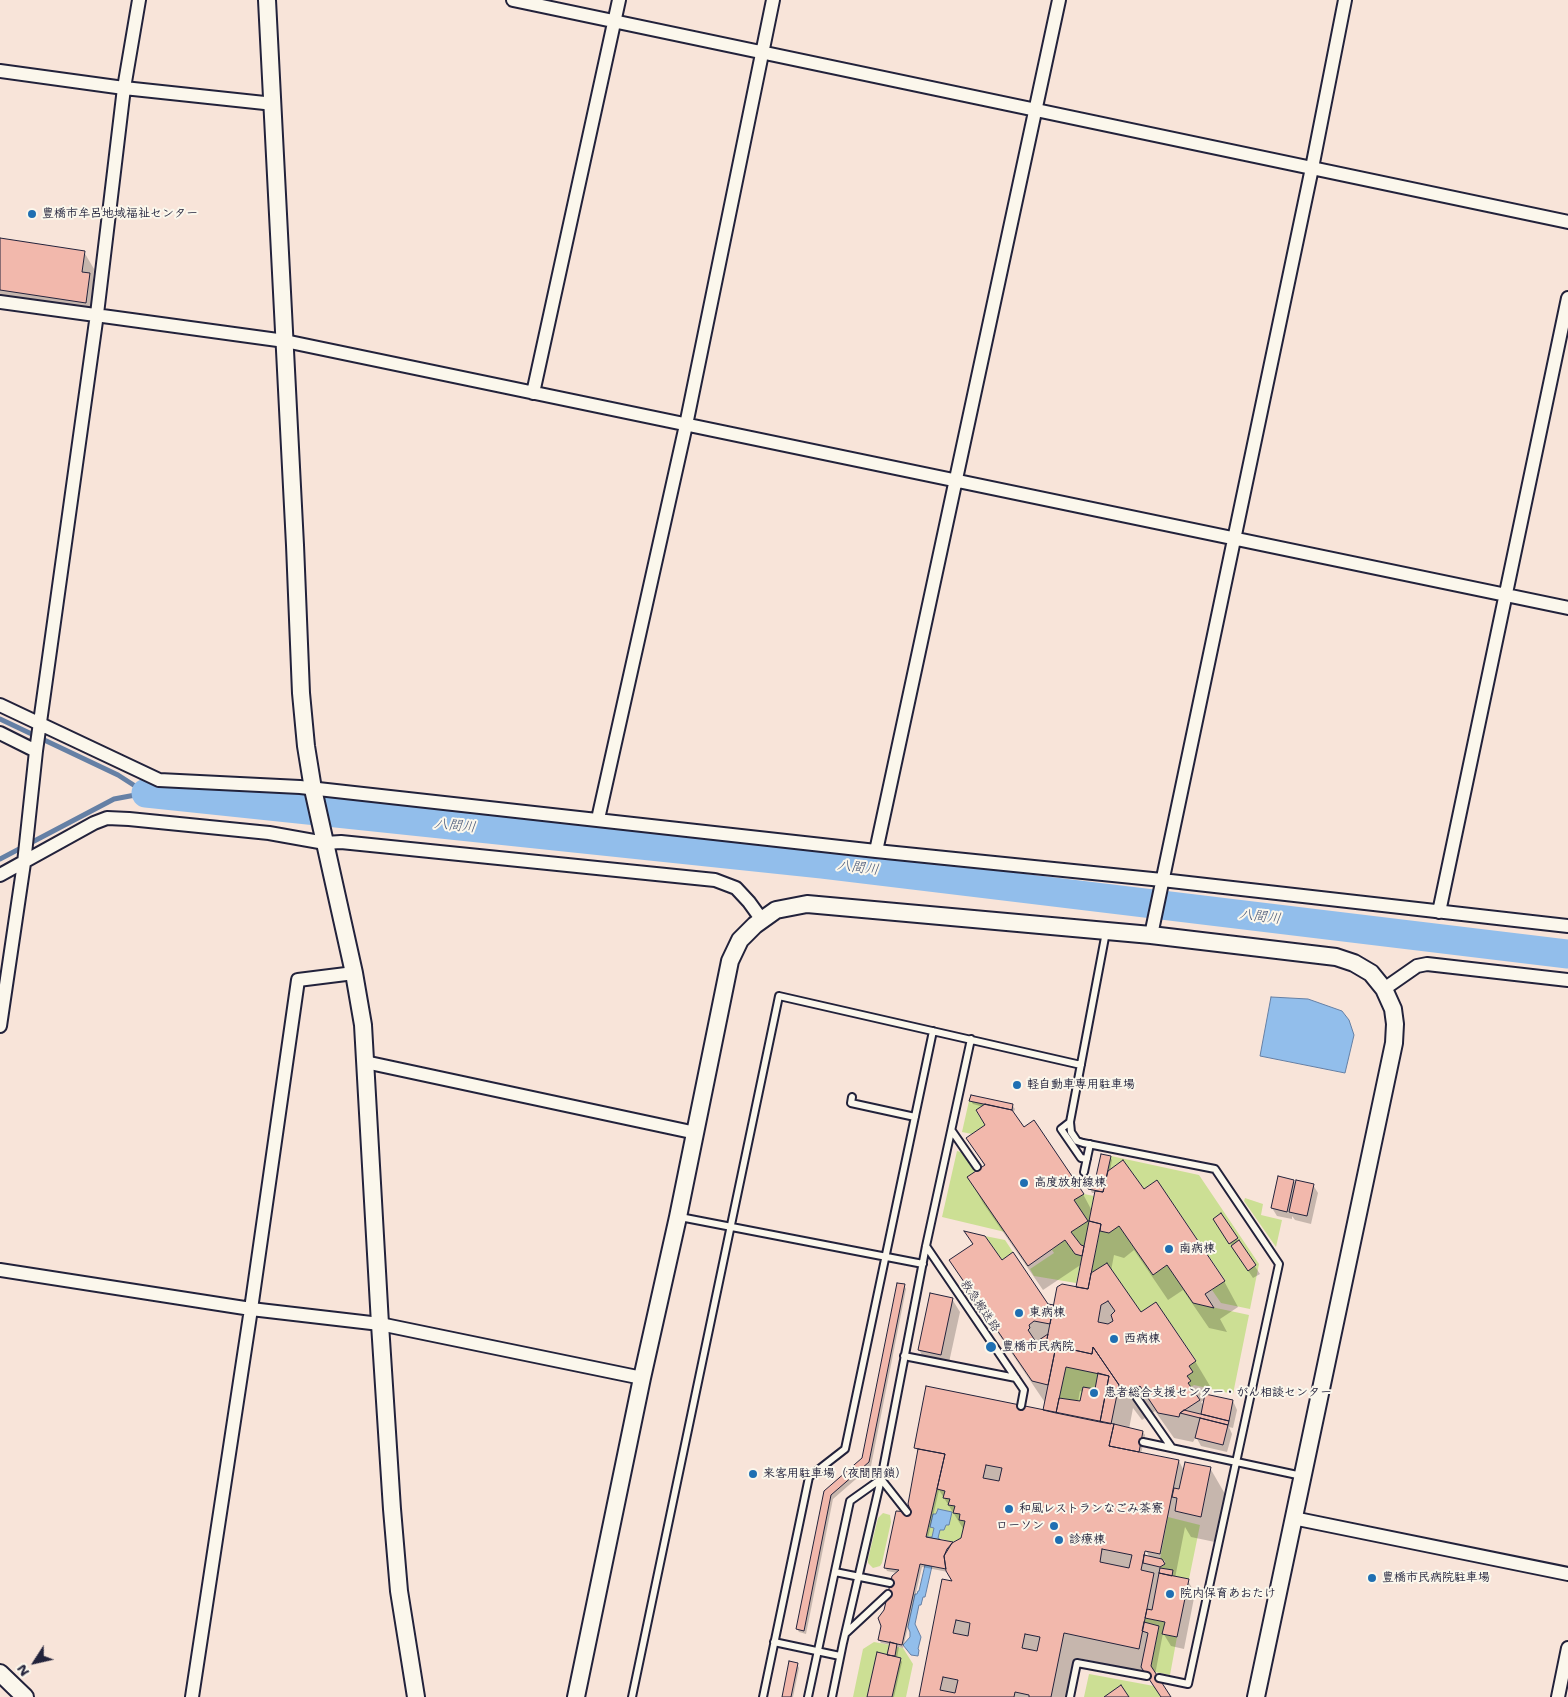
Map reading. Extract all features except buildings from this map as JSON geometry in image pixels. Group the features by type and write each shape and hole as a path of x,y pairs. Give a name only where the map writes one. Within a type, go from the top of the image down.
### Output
{"street":[{"path":"0,1026 24,863 36,751 97,314 124,88 139,0"},
{"path":"267,0 296,546 301,694 313,789 364,1025 380,1324 399,1591 416,1697"},
{"path":"513,0 1568,222"},
{"path":"534,393 620,0"},
{"path":"598,819 686,425 773,0"},
{"path":"876,851 1059,0"},
{"path":"1152,930 1312,168 1344,0"},
{"path":"0,71 124,88 274,104"},
{"path":"1438,912 1568,298"},
{"path":"0,302 285,341 1506,593 1568,608"},
{"path":"0,705 159,780 313,789 598,819 1162,884 1568,926"},
{"path":"0,733 36,751"},
{"path":"0,875 94,823 107,818 129,819 715,880 736,888 762,920"},
{"path":"576,1697 642,1378 696,1133 730,961 740,940 762,920 776,910 807,904 1106,932 1152,930 1336,957 1354,963 1371,973 1384,989 1393,1009 1395,1024 1394,1043 1256,1697"},
{"path":"1384,989 1416,966 1427,964 1568,980"},
{"path":"192,1697 298,980 354,973"},
{"path":"365,1062 696,1133"},
{"path":"0,1270 251,1308 380,1324 642,1378"},
{"path":"1293,1518 1568,1574"},
{"path":"1558,1697 1568,1648"},
{"path":"0,1673 25,1697"}],"lane":[{"path":"1106,932 1070,1122 1071,1132 1077,1141 1215,1169 1279,1264 1188,1684 1159,1678"},
{"path":"632,1697 780,996 1081,1065"},
{"path":"763,1697 809,1477 845,1449 933,1031"},
{"path":"832,1697 881,1479 926,1246 971,1040"},
{"path":"852,1097 851,1103 915,1117"},
{"path":"1070,1122 1060,1129 1081,1158 1087,1159"},
{"path":"952,1131 977,1168"},
{"path":"1084,1172 1090,1144"},
{"path":"678,1217 923,1264"},
{"name":"救急搬送路","path":"926,1246 1024,1390 1021,1406"},
{"path":"904,1356 1016,1378"},
{"path":"1137,1398 1172,1448"},
{"path":"1143,1442 1302,1476"},
{"path":"881,1479 907,1512"},
{"path":"808,1697 850,1501 881,1479"},
{"path":"835,1572 890,1583"},
{"path":"846,1633 888,1594"},
{"path":"774,1642 840,1656"},
{"path":"1070,1697 1077,1663 1147,1676"}],"green space":[{"path":"969,1101 985,1104 976,1111 985,1125 972,1134 962,1132"},
{"path":"957,1151 961,1152 975,1172 968,1177 1005,1232 942,1217"},
{"path":"1111,1156 1199,1175 1259,1264 1250,1309 1221,1303 1212,1290 1225,1280 1157,1180 1144,1189 1123,1160 1108,1171"},
{"path":"1084,1194 1094,1196 1084,1246 1081,1245 1071,1232 1088,1221 1074,1200"},
{"path":"1245,1198 1263,1204 1261,1215 1282,1220 1276,1247 1244,1201"},
{"path":"1119,1226 1153,1275 1167,1265 1193,1303 1249,1315 1233,1394 1194,1385 1191,1387 1188,1383 1191,1381 1187,1376 1193,1372 1189,1366 1196,1360 1156,1302 1141,1312 1107,1263 1091,1273 1100,1231 1109,1233"},
{"path":"985,1236 1005,1240 1013,1252 1002,1260"},
{"path":"1065,1240 1075,1254 1082,1256 1076,1283 1034,1276 1030,1269 1054,1253 1052,1250"},
{"path":"1066,1367 1098,1373 1095,1389 1083,1387 1080,1401 1059,1398"},
{"path":"937,1489 945,1491 944,1498 950,1499 948,1505 955,1506 954,1513 960,1514 959,1520 965,1521 961,1538 953,1542 938,1538 940,1529 946,1525 951,1512 937,1509 936,1515 933,1514 930,1527 934,1528 932,1537 926,1536"},
{"path":"883,1513 890,1515 891,1522 882,1563 880,1566 873,1568 868,1563 868,1559 878,1518"},
{"path":"1168,1517 1200,1525 1189,1579 1172,1576 1173,1570 1160,1568 1165,1564 1165,1561 1160,1559"},
{"path":"1145,1618 1165,1622 1163,1634 1177,1637 1170,1675 1155,1672 1151,1666 1159,1626 1144,1622"},
{"path":"874,1642 890,1645 887,1655 877,1652 867,1697 853,1697 863,1649"},
{"path":"897,1647 903,1648 913,1664 906,1697 892,1697 901,1658 895,1656"},
{"path":"1089,1674 1154,1686 1161,1697 1129,1697 1121,1685 1104,1697 1084,1697"}],"water":[{"path":"1271,997 1308,999 1342,1011 1349,1020 1354,1035 1345,1073 1260,1056"},
{"path":"938,1509 952,1512 949,1525 946,1525 944,1530 940,1530 938,1538 941,1540 926,1537 932,1537 934,1528 930,1527 933,1514 936,1514"},
{"path":"925,1565 932,1566 925,1597 923,1597 921,1605 919,1605 915,1624 921,1637 918,1656 911,1655 903,1645 910,1637 908,1627 915,1594 919,1591"}],"waterway":[{"path":"0,719 118,775 146,793"},
{"path":"0,859 114,799 146,793"},
{"name":"八間川","path":"146,793 822,864 1568,954"}],"place":[{"name":"豊橋市牟呂地域福祉センター","path":"32,214"},
{"name":"軽自動車専用駐車場","path":"1017,1085"},
{"name":"高度放射線棟","path":"1024,1183"},
{"name":"南病棟","path":"1169,1249"},
{"name":"東病棟","path":"1019,1313"},
{"name":"西病棟","path":"1114,1339"},
{"name":"豊橋市民病院","path":"991,1347"},
{"name":"患者総合支援センター・がん相談センター","path":"1094,1393"},
{"name":"来客用駐車場（夜間閉鎖）","path":"753,1474"},
{"name":"和風レストランなごみ茶寮","path":"1009,1509"},
{"name":"ローソン","path":"1054,1526"},
{"name":"診療棟","path":"1059,1540"},
{"name":"豊橋市民病院駐車場","path":"1372,1578"},
{"name":"院内保育あおたけ","path":"1170,1594"}]}
